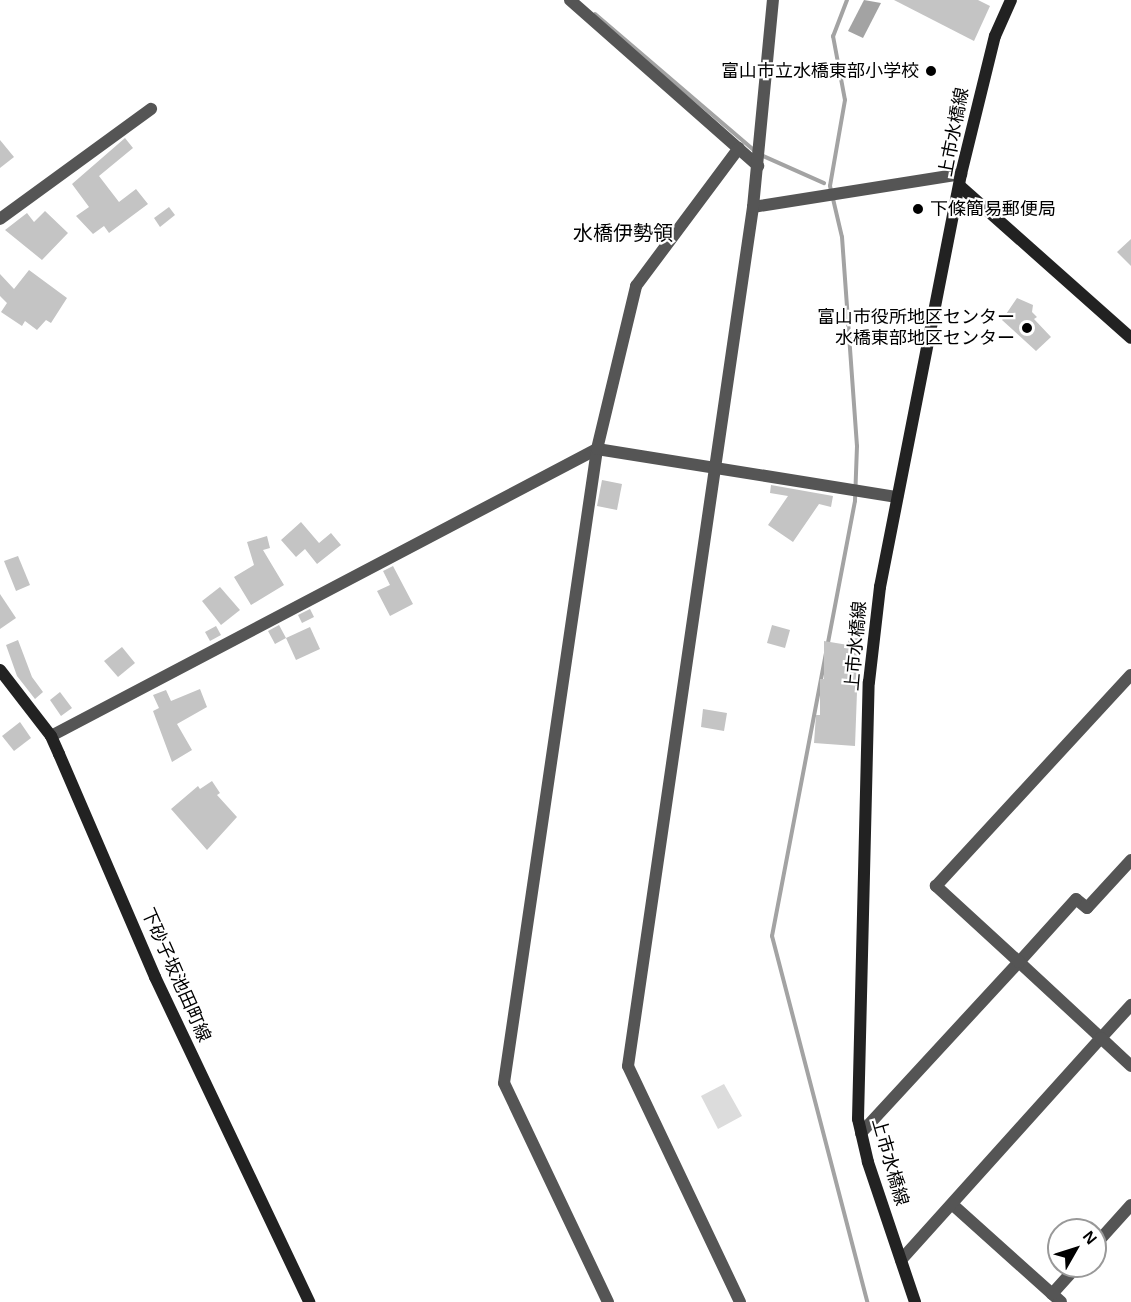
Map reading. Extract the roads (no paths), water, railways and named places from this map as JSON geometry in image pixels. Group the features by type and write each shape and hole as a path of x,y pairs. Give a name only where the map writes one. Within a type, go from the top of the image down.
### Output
{"main road":[{"name":"上市水橋線","path":"915,1302 861,1132 857,1076 869,682 873,629 897,497 961,181 990,55 1011,0"},
{"path":"961,181 1131,338"},
{"name":"下砂子坂池田町線","path":"0,670 51,736 89,816 155,977 309,1302"}],"street":[{"path":"570,0 758,166"},
{"path":"740,1302 628,1066 753,207 758,166 761,95 772,0"},
{"path":"0,219 151,109"},
{"path":"608,1302 504,1083 597,449 636,286 739,148"},
{"path":"753,207 961,181"},
{"path":"51,736 597,449 897,497"},
{"path":"1131,675 936,886 1131,1066"},
{"path":"861,1132 1076,898 1087,908 1131,860"},
{"path":"901,1260 1131,1005"},
{"path":"1107,1231 1131,1204"},
{"path":"953,1205 1056,1298 1069,1278"}],"waterway":[{"path":"847,0 833,36 845,100 830,186 842,237 857,446 855,501 772,936 867,1302"},
{"path":"595,14 755,151"},
{"path":"761,155 824,183"}],"place":[{"name":"富山市立水橋東部小学校","path":"931,71"},
{"name":"下條簡易郵便局","path":"918,209"},
{"name":"富山市役所地区センター 水橋東部地区センター","path":"1027,328"}],"district":[{"name":"水橋伊勢領","path":"623,233"}]}
